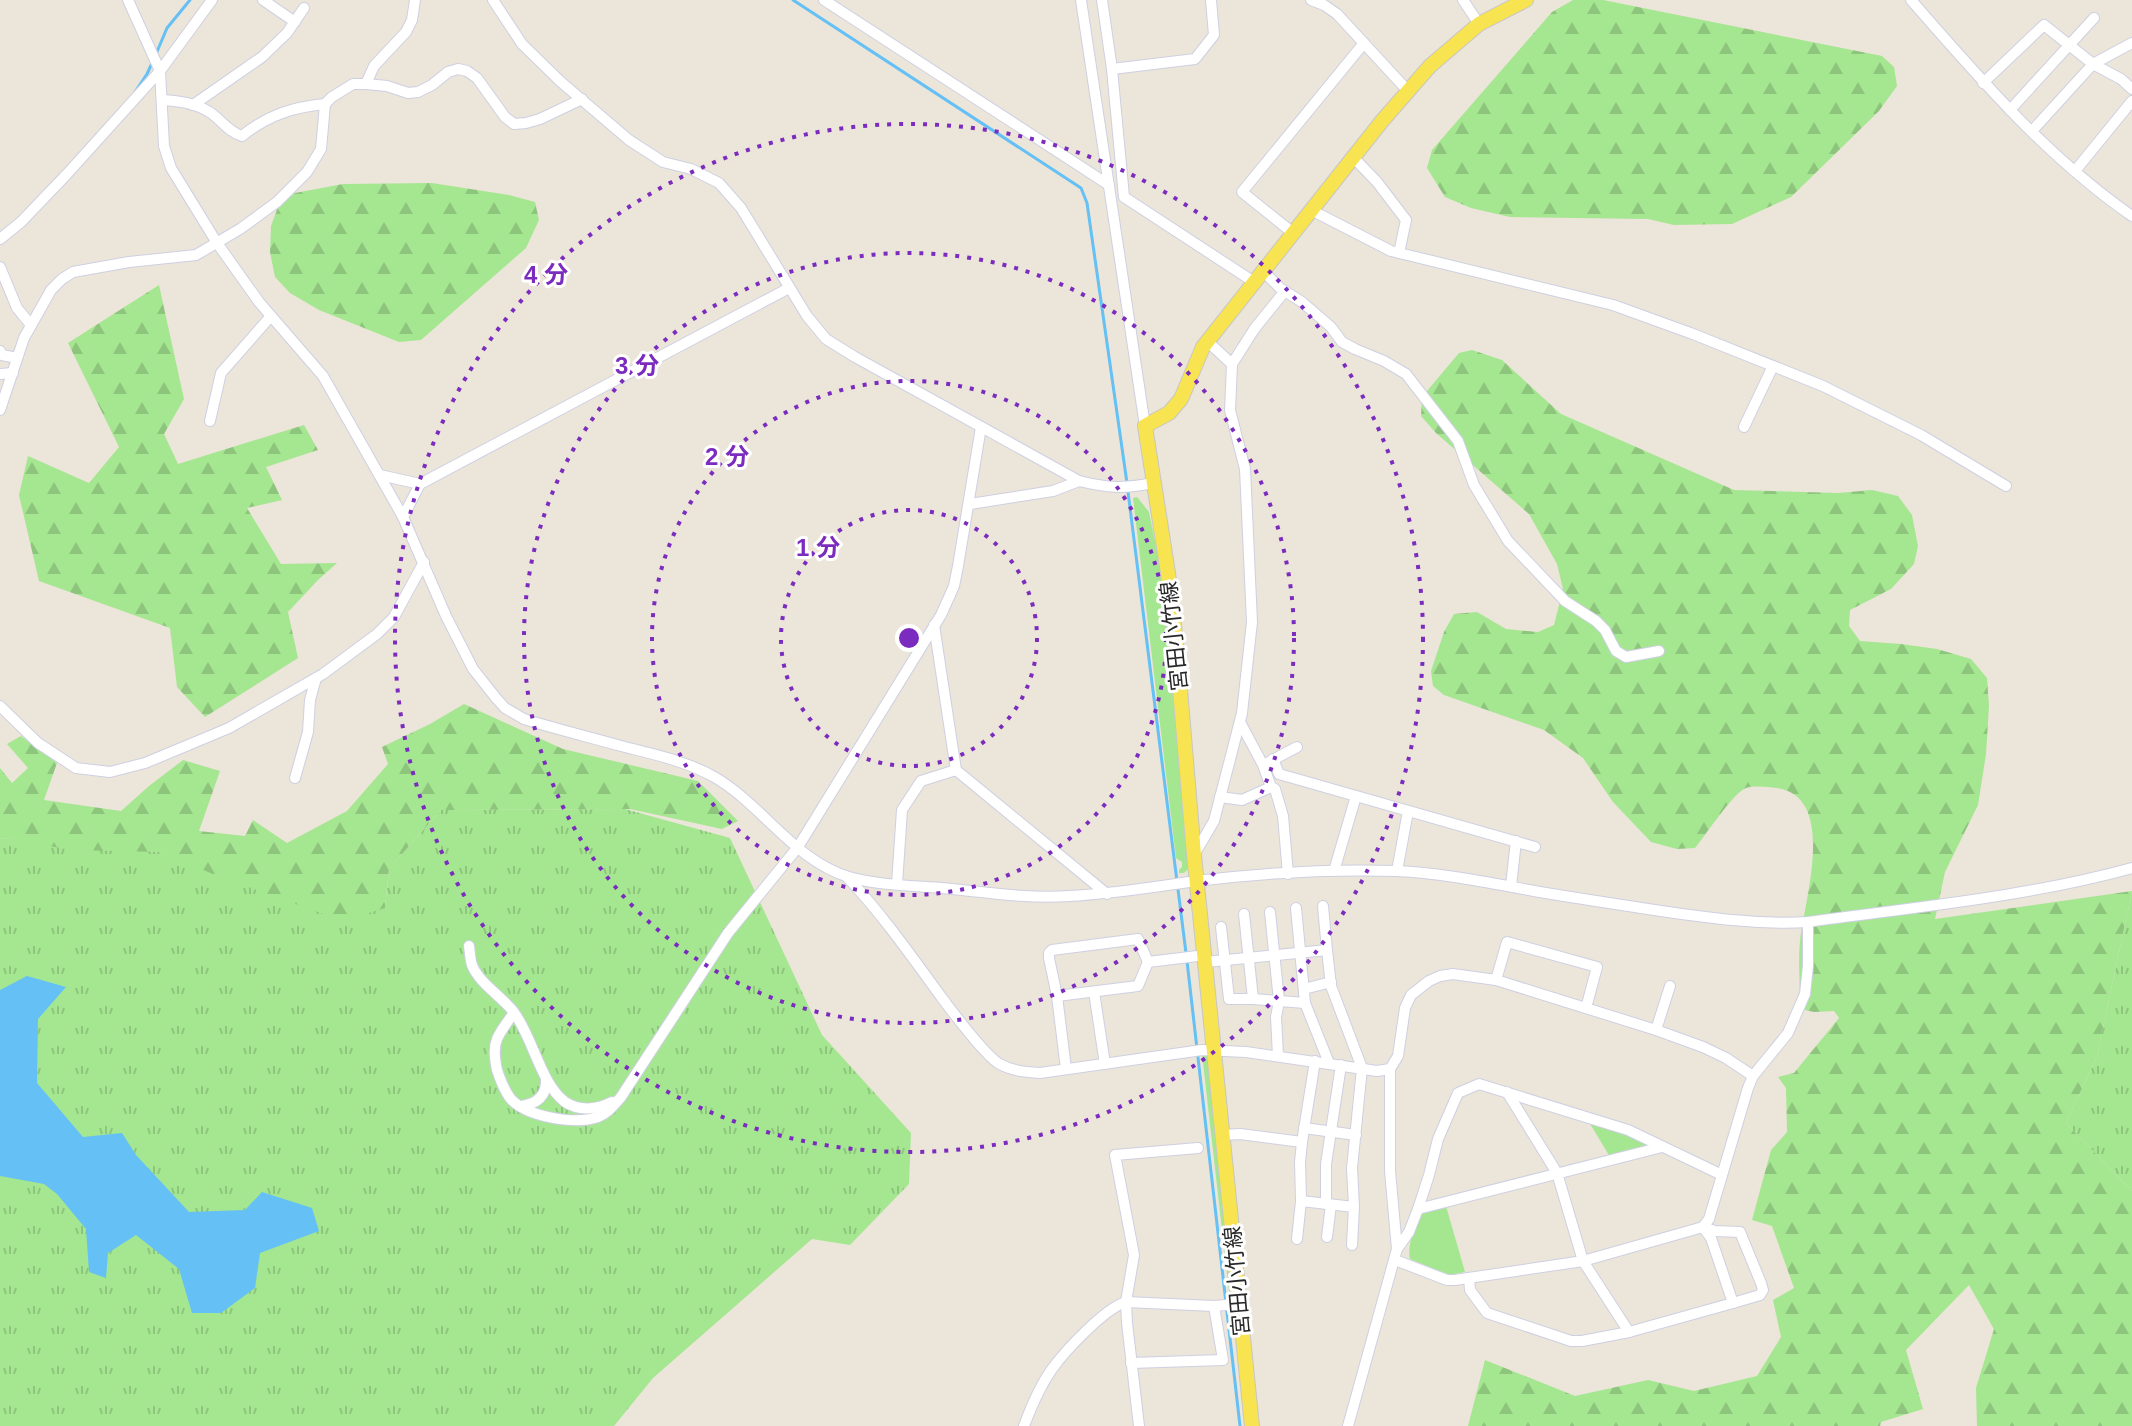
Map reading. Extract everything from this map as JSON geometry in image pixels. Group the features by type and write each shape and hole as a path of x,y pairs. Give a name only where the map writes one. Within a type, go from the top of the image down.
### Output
{"main road":[{"path":"1145,426 1169,413 1181,399 1207,341 1353,157 1430,66 1479,24 1526,0"},
{"name":"宮田小竹線","path":"1145,426 1176,642 1197,881 1195,958 1202,1051 1223,1135 1225,1305 1252,1426"}],"street":[{"path":"128,0 159,68 164,146 171,168 217,243 259,302 323,376 403,517 473,669 505,708 524,719 656,754 715,778 746,799 798,847 847,877 1064,897 1197,881 1334,871 1397,871 1433,874 1728,921 1779,923 1808,922 2011,895 2082,882 2132,868"},
{"path":"0,239 21,222 67,174 159,68 212,0"},
{"path":"263,0 295,22"},
{"path":"366,84 374,66 406,32 412,20 415,0"},
{"path":"493,0 522,44 629,140 663,162 691,169 719,183 741,208 807,316 826,339 1079,481 1110,488 1153,483"},
{"path":"824,0 1109,185"},
{"path":"1081,0 1145,426"},
{"path":"1102,0 1124,197 1302,302 1331,327 1342,342 1406,374 1458,441 1474,485 1508,541 1565,601 1605,630 1616,651 1626,657 1659,651"},
{"path":"1112,69 1195,59 1214,35 1211,0"},
{"path":"1311,0 1324,3 1337,14 1408,91"},
{"path":"1463,0 1479,24"},
{"path":"1911,0 2010,110 2075,171 2130,211"},
{"path":"193,105 262,57 287,33 304,8"},
{"path":"2010,110 2094,18"},
{"path":"1983,83 2044,25 2093,64 2121,79 2132,89"},
{"path":"1293,233 1242,192 1364,43"},
{"path":"2032,131 2093,64 2132,43"},
{"path":"0,410 24,338 51,290 73,272 196,255 217,243 277,202 307,172 321,149 325,104 353,84 418,92 448,72 458,69 467,71 477,78 505,117 514,124 540,119 582,99"},
{"path":"162,100 193,105 211,114 234,134 242,136 278,113 301,106 325,104"},
{"path":"2075,171 2132,101"},
{"path":"1353,157 1406,220 1399,253"},
{"path":"1311,210 1391,251 1613,305 1693,334 1823,386 1921,435 2006,486"},
{"path":"0,267 17,308 31,325"},
{"path":"403,517 420,484 789,288"},
{"path":"1194,855 1214,821 1240,722 1252,622 1245,469 1230,410 1232,364 1255,328 1285,291"},
{"path":"210,421 221,373 271,316"},
{"path":"1207,341 1232,364"},
{"path":"0,351 2,355 17,358"},
{"path":"1744,427 1773,366"},
{"path":"0,374 13,373"},
{"path":"514,1013 497,1039 495,1049 495,1062 504,1088 512,1100 530,1111 573,1121 600,1116 610,1110 728,933 798,847 948,602 970,504 981,427"},
{"path":"380,475 420,484"},
{"path":"970,504 1053,491 1079,481"},
{"path":"0,706 38,743 76,768 110,772 145,763 229,728 316,678 377,634 394,617 424,562"},
{"path":"934,625 956,770 1107,894"},
{"path":"295,778 308,732 310,700 316,678"},
{"path":"1240,722 1279,774 1535,847"},
{"path":"1268,762 1297,747"},
{"path":"1268,762 1271,787 1275,789 1283,816 1288,874"},
{"path":"897,884 902,810 921,781 956,770"},
{"path":"1220,797 1242,800 1271,787"},
{"path":"1334,871 1356,796"},
{"path":"1397,871 1408,811"},
{"path":"1511,886 1516,841"},
{"path":"847,877 873,905 958,1020 996,1062 1024,1072 1040,1073 1202,1051 1246,1052 1377,1071 1390,1069"},
{"path":"1323,906 1331,982 1362,1068 1352,1168 1352,1245"},
{"path":"1296,908 1305,1003 1335,1064 1326,1164 1329,1205 1327,1237"},
{"path":"1270,912 1279,1001 1276,1017 1278,1056"},
{"path":"1244,914 1253,999"},
{"path":"1703,1227 1709,1219 1753,1076 1788,1033 1805,994 1808,922"},
{"path":"1221,927 1229,999 1305,1003"},
{"path":"1057,996 1138,986 1148,962 1138,939 1052,950 1049,953 1066,1069"},
{"path":"1496,980 1507,942 1597,967 1586,1008"},
{"path":"469,946 472,966 514,1013 546,1078 565,1101 574,1107 591,1109 621,1097"},
{"path":"1148,962 1195,958 1225,961 1327,950"},
{"path":"1396,1254 1390,1171 1390,1069 1398,1056 1405,1008 1411,995 1440,976 1453,974 1496,980 1656,1030 1703,1047 1753,1076"},
{"path":"1304,989 1331,982"},
{"path":"1656,1030 1670,986"},
{"path":"1094,992 1105,1064"},
{"path":"1297,1239 1302,1142 1315,1061"},
{"path":"521,1106 537,1101 545,1093 546,1078"},
{"path":"1348,1426 1396,1254 1418,1209 1438,1139 1458,1093 1479,1084 1507,1092 1628,1130 1722,1175"},
{"path":"1507,1092 1557,1173 1583,1261 1629,1332"},
{"path":"1304,1128 1356,1135"},
{"path":"1223,1135 1240,1134 1302,1142"},
{"path":"1418,1209 1662,1147"},
{"path":"1139,1426 1126,1302 1134,1255 1115,1155 1198,1148"},
{"path":"1301,1201 1354,1207"},
{"path":"1396,1254 1447,1280 1583,1261 1703,1227 1740,1232 1763,1290 1760,1295 1629,1332 1571,1341 1487,1313 1470,1290 1469,1278"},
{"path":"1703,1227 1711,1238 1733,1303"},
{"path":"1024,1426 1053,1368 1098,1320 1117,1305 1126,1302 1225,1305 1223,1360 1131,1363"}],"green space":[{"path":"1573,0 1603,0 1882,56 1894,67 1897,86 1879,111 1791,197 1732,224 1674,225 1648,219 1510,217 1471,208 1445,197 1427,168 1432,150 1552,12"},
{"path":"432,183 535,202 539,220 526,248 421,340 399,342 319,310 290,293 275,277 270,252 271,226 278,207 295,193 343,184"},
{"path":"159,285 184,399 164,434 178,464 304,425 318,450 266,467 282,500 247,508 281,564 337,563 288,612 298,658 205,717 177,687 170,628 39,581 19,495 28,456 89,483 119,447 68,343"},
{"path":"1472,350 1502,360 1561,414 1734,490 1838,493 1872,490 1898,496 1912,515 1918,546 1914,564 1891,589 1850,610 1849,626 1860,641 1937,649 1971,659 1987,678 1986,754 1978,805 1945,872 1935,919 2132,891 2097,1056 2066,1123 2132,1191 2132,1426 1977,1426 1976,1388 1994,1329 1969,1285 1906,1350 1923,1409 1881,1422 1880,1426 1468,1426 1485,1360 1575,1396 1648,1380 1694,1391 1757,1376 1781,1337 1773,1300 1794,1288 1772,1226 1752,1220 1771,1150 1787,1132 1786,1088 1778,1077 1794,1073 1839,1018 1834,1011 1805,1010 1800,1002 1800,941 1813,853 1807,810 1796,796 1777,788 1746,788 1727,806 1695,848 1677,849 1651,842 1613,802 1583,758 1544,730 1444,695 1433,686 1431,671 1444,632 1454,614 1477,612 1506,629 1538,632 1554,625 1563,589 1557,564 1529,514 1436,433 1421,416 1422,397 1459,353"},
{"path":"1137,497 1149,512 1165,590 1190,867 1184,873 1179,873 1182,862 1176,858 1133,498"},
{"path":"464,704 563,749 698,781 738,821 722,829 630,809 441,810 389,869 385,908 343,921 215,875 162,852 70,850 10,838 0,839 0,768 12,783 28,768 7,744 21,736 57,763 44,800 121,811 183,760 220,771 199,831 245,836 253,820 287,843 347,811 388,764 382,747"},
{"path":"625,809 730,838 822,1035 911,1133 909,1184 850,1245 812,1239 653,1378 614,1426 0,1426 0,839 162,852 385,908 389,869 441,810"},
{"path":"2132,891 2132,1191 2066,1123 2097,1056"},
{"path":"1202,1054 1211,1057 1235,1296 1230,1300"},
{"path":"1589,1122 1627,1133 1647,1142 1648,1148 1610,1157"},
{"path":"1446,1206 1465,1272 1449,1275 1410,1259 1409,1254 1418,1218 1428,1209"}],"water":[{"path":"27,976 66,987 38,1019 37,1083 83,1137 122,1133 136,1155 189,1212 245,1210 262,1192 312,1208 319,1231 260,1253 255,1288 221,1313 192,1313 179,1269 136,1235 108,1253 106,1278 89,1272 86,1229 57,1194 44,1184 0,1176 0,990"}],"waterway":[{"path":"156,54 167,28 190,0"},
{"path":"793,0 1081,188 1087,203 1126,476 1186,953"},
{"path":"135,92 153,61"},
{"path":"1187,961 1240,1426"}]}
